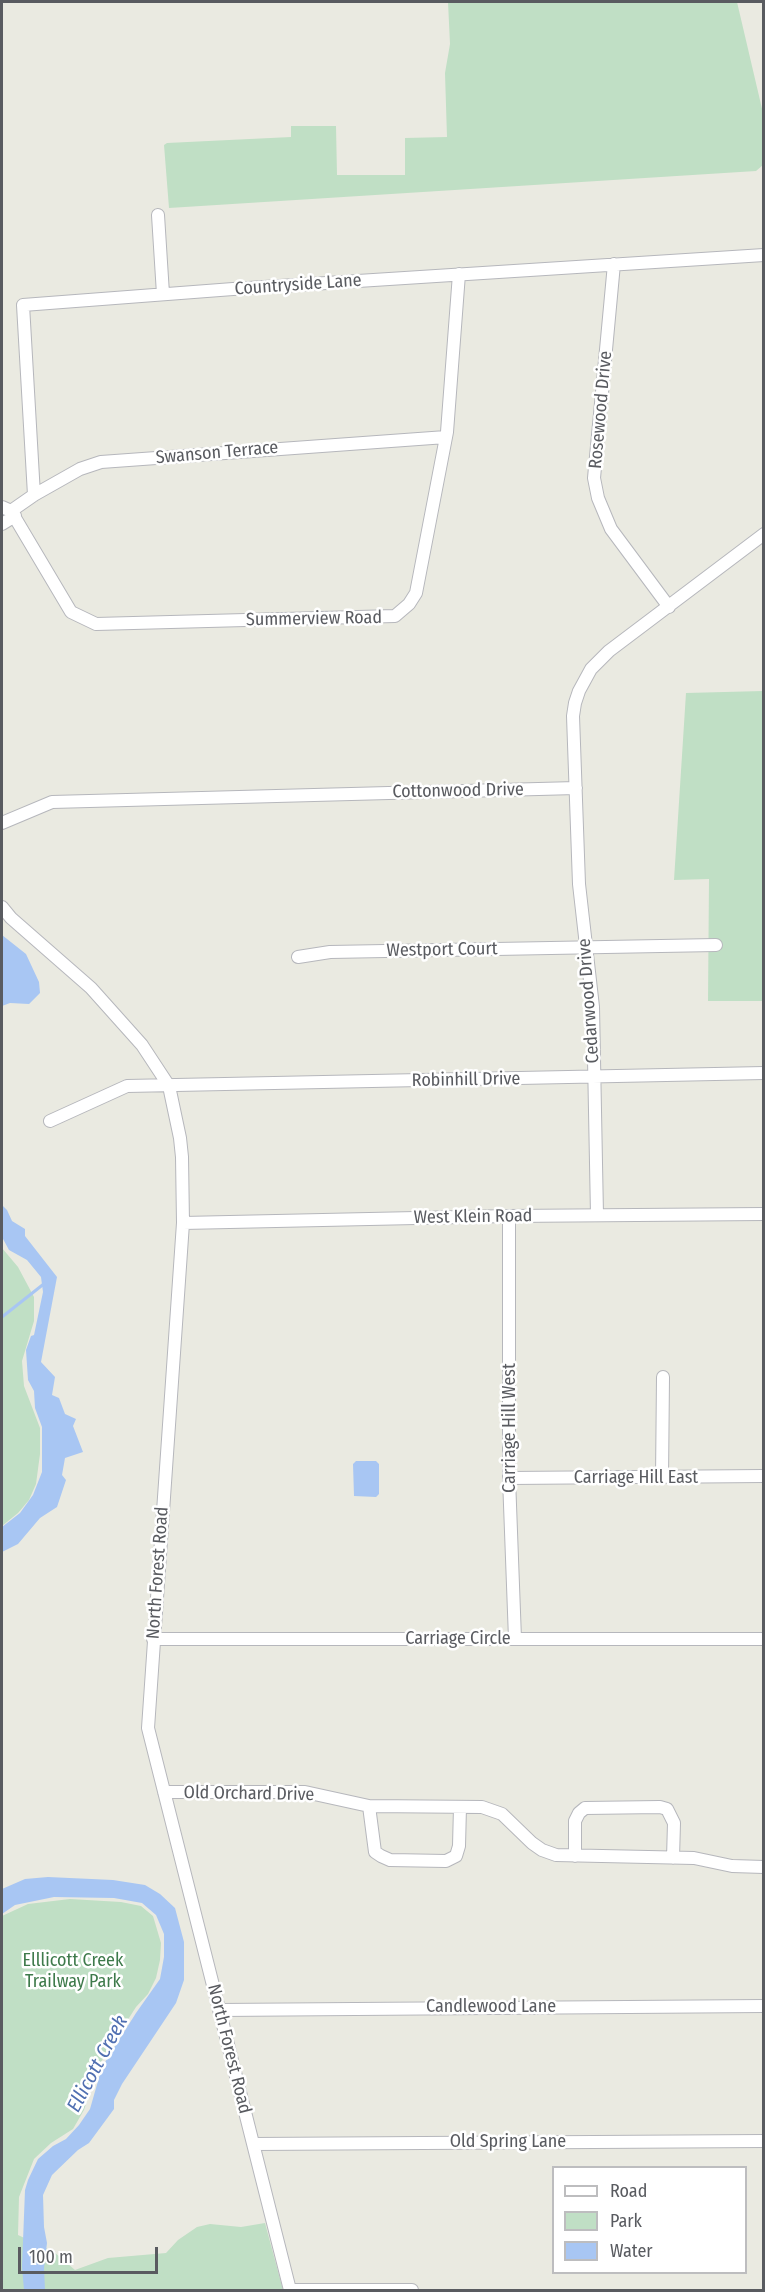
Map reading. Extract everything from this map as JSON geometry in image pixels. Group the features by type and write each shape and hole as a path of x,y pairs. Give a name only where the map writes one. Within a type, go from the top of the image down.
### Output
{"street":[{"path":"158,215 163,294"},
{"name":"Countryside Lane","path":"34,495 23,305 764,255"},
{"name":"Rosewood Drive","path":"614,264 594,478 598,498 610,529 669,607"},
{"name":"Summerview Road","path":"9,511 71,612 96,624 389,618 403,611 416,593 446,437 459,274"},
{"name":"Swanson Terrace","path":"2,524 9,511 34,495 80,469 101,462 446,437"},
{"path":"576,788 573,716 584,680 599,660 715,569 762,540"},
{"name":"Cottonwood Drive","path":"2,822 52,802 576,788"},
{"name":"Cedarwood Drive","path":"576,788 579,884 593,1007 597,1215"},
{"name":"North Forest Road","path":"2,908 91,988 142,1045 169,1086 183,1157 183,1224 148,1728 290,2290"},
{"name":"Westport Court","path":"298,957 330,952 716,945"},
{"name":"Robinhill Drive","path":"50,1121 127,1086 764,1073"},
{"name":"West Klein Road","path":"183,1224 509,1216 764,1214"},
{"name":"Carriage Hill West","path":"509,1216 509,1478 515,1639"},
{"path":"662,1478 663,1377"},
{"name":"Carriage Hill East","path":"509,1478 764,1476"},
{"name":"Carriage Circle","path":"153,1639 763,1639"},
{"name":"Old Orchard Drive","path":"164,1792 305,1792 369,1806 493,1809 508,1818 532,1843 556,1856 694,1858 732,1866 764,1867"},
{"path":"369,1806 375,1852 390,1860 446,1861 456,1856 459,1846 460,1807"},
{"path":"575,1856 575,1821 585,1808 660,1807 667,1809 674,1823 673,1858"},
{"name":"Candlewood Lane","path":"219,2010 764,2006"},
{"name":"Old Spring Lane","path":"253,2144 764,2140"},
{"path":"290,2290 412,2290"}],"green space":[{"path":"448,2 737,2 763,113 763,165 756,171 169,208 164,145 167,143 291,137 291,126 336,126 337,175 405,175 405,138 447,137 445,73 450,44"},
{"path":"763,691 763,1001 708,1001 709,879 674,880 686,693"},
{"path":"2,1248 18,1267 34,1297 34,1321 22,1361 24,1386 40,1428 40,1454 36,1484 29,1500 2,1526"},
{"name":"Elllicott Creek Trailway Park","path":"70,1899 121,1902 141,1906 153,1916 161,1943 160,1960 156,1978 148,1994 136,2007 99,2065 96,2081 73,2129 51,2143 34,2159 19,2197 18,2235 54,2252 75,2270 108,2258 166,2253 178,2240 197,2227 210,2224 241,2227 265,2223 283,2290 2,2290 2,1916 28,1904"}],"water":[{"path":"2,935 26,954 39,982 40,993 29,1004 10,1003 2,1006"},
{"path":"2,1205 12,1221 25,1229 25,1236 57,1277 41,1362 55,1377 52,1395 59,1398 65,1414 76,1419 73,1426 83,1452 65,1458 62,1475 66,1480 57,1507 40,1518 18,1544 2,1552 2,1527 20,1513 33,1495 42,1472 42,1427 35,1408 34,1391 28,1380 26,1350 31,1336 34,1335 43,1292 41,1277 27,1260 9,1250 2,1237"},
{"path":"356,1461 376,1461 379,1464 379,1494 376,1497 354,1496 353,1464"},
{"path":"48,1877 113,1880 145,1885 160,1894 175,1908 184,1942 184,1980 176,2003 122,2084 114,2100 114,2109 89,2143 78,2150 52,2175 43,2195 47,2243 44,2268 45,2290 24,2290 22,2267 25,2190 28,2180 38,2159 53,2146 66,2139 90,2109 102,2067 160,1979 164,1957 164,1934 156,1915 142,1903 114,1898 54,1897 15,1905 2,1914 2,1889 25,1879"}],"waterway":[{"path":"2,1317 45,1283"}],"water label":[{"name":"Ellicott Creek","path":"98,2064"}]}
